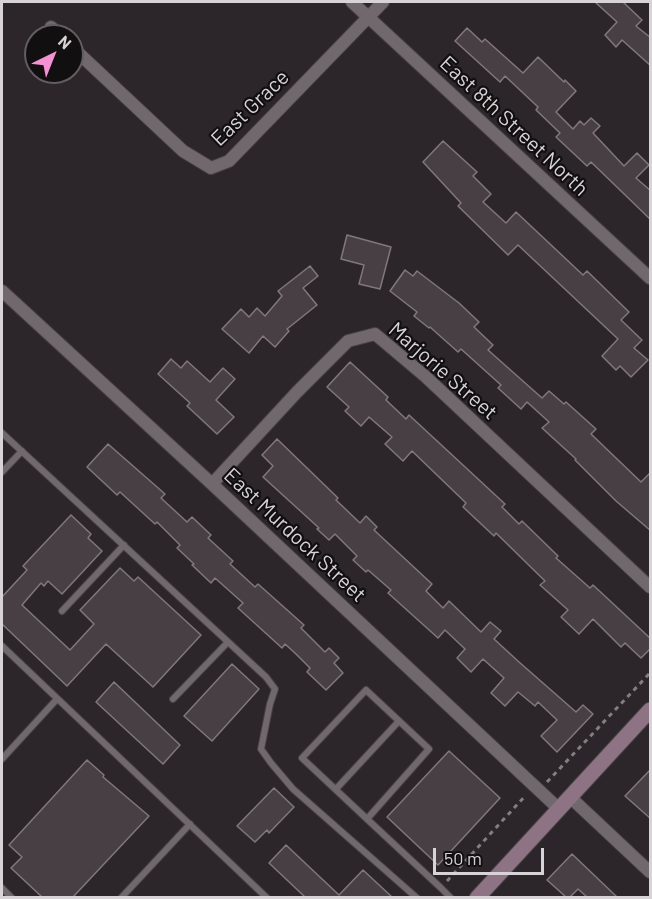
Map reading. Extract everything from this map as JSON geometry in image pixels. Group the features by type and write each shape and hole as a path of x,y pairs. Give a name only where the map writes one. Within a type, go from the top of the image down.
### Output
{"main road":[{"path":"477,897 651,710"}],"street":[{"name":"East 8th Street North","path":"352,2 651,278"},
{"path":"368,17 382,2"},
{"name":"East Grace","path":"84,57 183,151 211,168 229,160 368,17"},
{"name":"East Murdock Street","path":"2,291 559,809"},
{"name":"Marjorie Street","path":"212,484 297,392 348,341 375,334 426,377 651,587"},
{"path":"570,797 651,872"}],"lane":[{"path":"2,433 266,677 275,689 261,749 293,789 417,897"},
{"path":"2,472 22,451"},
{"path":"62,611 124,545"},
{"path":"173,699 228,642"},
{"path":"2,646 267,897"},
{"path":"367,819 429,749 366,690 302,758 336,789 367,819 451,897"},
{"path":"2,759 57,699"},
{"path":"336,789 399,721"},
{"path":"121,897 190,824"},
{"path":"2,888 12,897"}],"building":[{"path":"595,2 623,2 642,20 636,26 651,38 651,66 622,40 616,47 605,35 617,22"},
{"path":"467,28 482,42 485,39 523,73 538,57 576,91 556,112 573,129 580,121 584,125 591,118 600,126 593,133 624,166 637,153 649,165 636,178 651,191 651,220 591,162 587,166 556,137 560,133 536,110 538,107 505,76 500,82 455,41"},
{"path":"443,141 477,172 473,176 491,194 483,202 506,223 516,212 583,275 587,271 629,312 621,320 642,340 634,348 648,360 631,377 620,366 616,370 602,356 618,339 518,245 508,255 458,206 461,203 423,162"},
{"path":"347,235 391,247 380,289 359,284 364,265 341,259"},
{"path":"310,266 318,276 303,288 317,305 287,329 289,331 275,347 263,336 249,353 222,329 241,309 249,317 257,308 265,316 282,296 278,291"},
{"path":"405,270 413,276 417,271 459,303 479,322 474,327 493,345 488,350 542,398 549,391 564,404 566,402 596,429 591,434 641,482 651,472 651,531 616,501 576,459 542,428 549,422 527,402 521,409 498,388 501,385 461,349 458,352 414,316 417,312 390,291"},
{"path":"171,359 181,368 187,361 210,382 223,368 235,379 216,400 234,417 217,434 187,406 190,403 158,374"},
{"path":"350,362 388,397 386,400 406,419 409,415 505,504 502,507 519,524 522,521 558,556 556,558 590,588 593,585 651,639 651,648 641,658 625,643 621,647 593,619 579,634 561,617 568,610 540,585 545,581 496,533 494,536 463,507 466,503 412,451 403,461 385,444 392,437 369,417 361,426 345,411 349,407 327,387"},
{"path":"277,439 338,498 336,500 360,523 366,516 377,527 374,530 432,584 426,591 443,608 449,601 481,632 490,622 501,631 494,639 519,662 576,712 583,705 593,714 557,752 541,736 557,720 538,702 535,706 518,692 505,706 491,693 504,678 483,659 471,672 457,658 465,649 445,630 438,638 388,593 391,590 353,560 357,556 335,534 329,540 263,477 273,466 262,455"},
{"path":"108,444 165,494 161,498 187,522 192,517 211,535 208,538 233,561 230,564 255,587 258,584 304,625 301,628 325,652 329,648 339,658 334,663 343,673 326,690 307,672 310,668 296,654 285,644 282,648 238,608 243,603 215,578 211,583 192,565 194,564 177,548 180,545 157,522 155,524 120,492 117,495 87,467"},
{"path":"71,515 91,534 88,538 102,551 62,594 48,581 44,586 41,583 22,605 70,650 94,624 80,610 120,568 134,581 138,577 201,635 153,687 106,644 67,686 2,624 2,597 27,570 23,566"},
{"path":"232,664 259,689 212,741 184,716"},
{"path":"114,682 180,745 163,764 96,702"},
{"path":"449,751 500,798 438,865 387,817"},
{"path":"87,760 104,775 103,777 149,816 73,897 42,897 11,868 22,857 9,845"},
{"path":"651,769 651,819 625,796"},
{"path":"274,788 294,807 269,833 267,830 255,842 237,826"},
{"path":"286,845 339,895 363,870 392,897 305,897 269,863"},
{"path":"572,854 617,897 587,897 578,889 570,897 566,897 547,880"}]}
